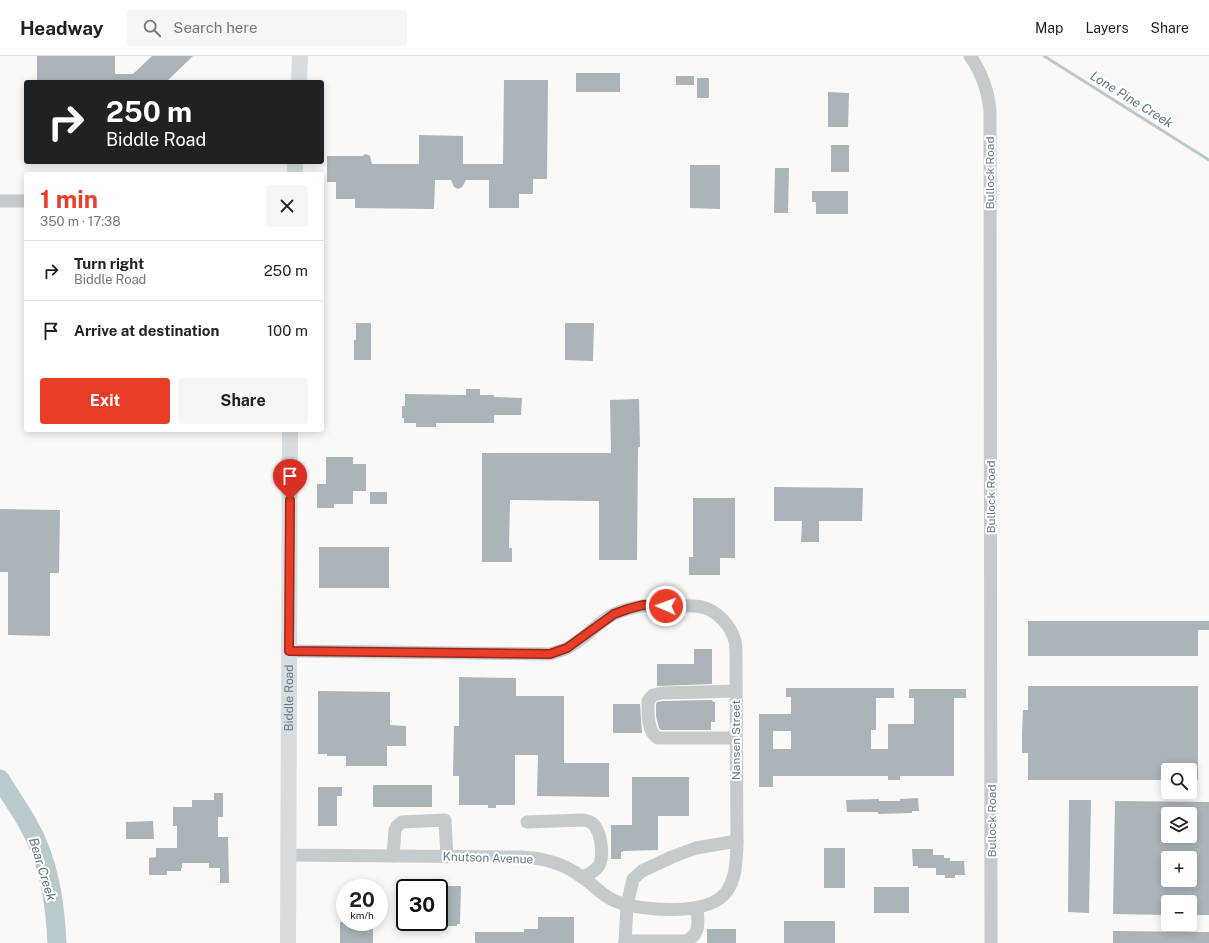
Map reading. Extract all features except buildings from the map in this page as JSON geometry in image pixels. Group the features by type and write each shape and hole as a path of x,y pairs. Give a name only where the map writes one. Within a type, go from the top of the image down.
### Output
{"main road":[{"path":"299,80 300,56"},
{"name":"Biddle Road","path":"288,943 290,432"}],"street":[{"name":"Bullock Road","path":"970,56 981,73 985,83 989,97 990,111 991,943"},
{"path":"0,201 24,201"},
{"name":"Nansen Street","path":"289,651 550,654 567,648 614,614 628,609 643,605 694,606 704,607 711,610 726,623 732,632 735,642 736,841 733,879"},
{"path":"736,690 662,693 653,695 648,701 648,706 650,730 654,736 658,738 736,738"},
{"path":"393,856 395,830 402,822 445,820 447,856"},
{"path":"527,822 583,820 594,825 600,836 601,857 599,865 593,872 583,877"},
{"path":"697,908 698,925 696,933 692,938 686,941 625,942 627,905 633,879 642,871 696,848 736,841"},
{"name":"Knutson Avenue","path":"288,855 521,857 545,860 558,864 583,877 605,895 614,900 641,908 697,908 711,903 723,896 728,890 733,879"}],"waterway":[{"name":"Lone Pine Creek","path":"1044,56 1209,160"},
{"name":"Bear Creek","path":"0,779 28,824 41,852 50,882 55,912 57,943"}],"route":[{"path":"290,500 289,651 550,654 567,648 614,614 643,605 666,606"}]}
